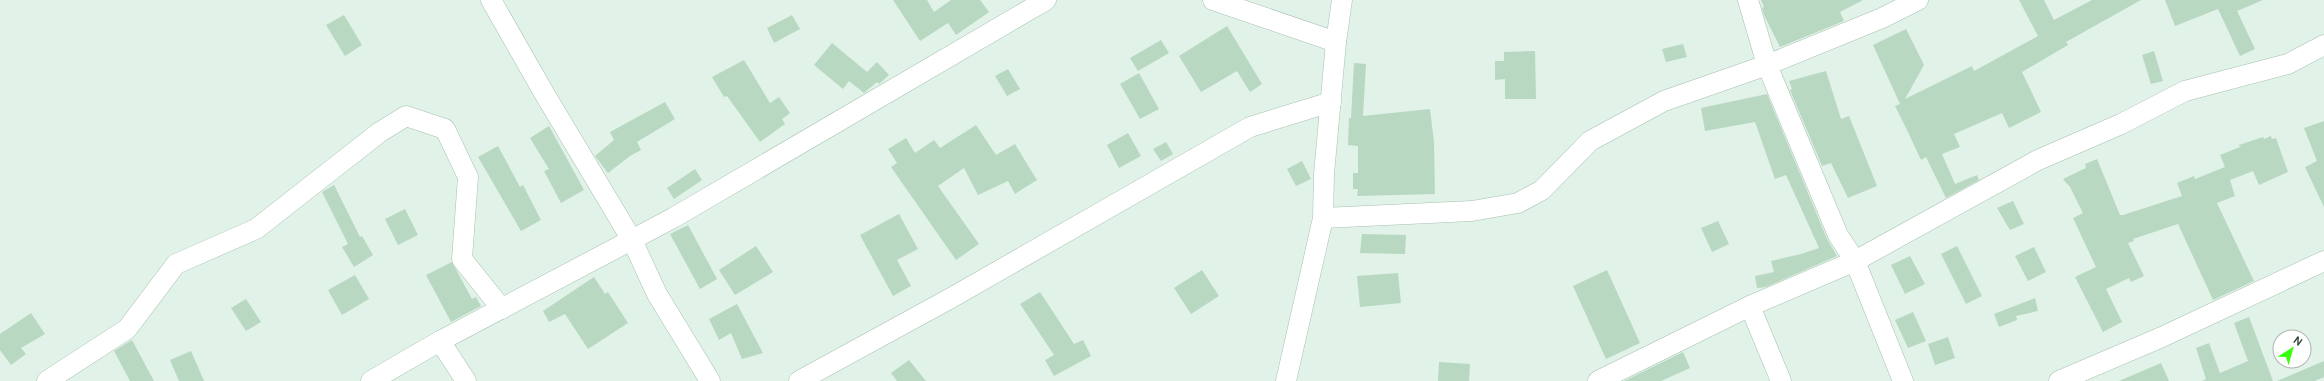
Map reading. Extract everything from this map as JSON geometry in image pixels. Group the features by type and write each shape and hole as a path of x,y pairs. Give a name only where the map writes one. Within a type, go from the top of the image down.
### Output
{"street":[{"path":"491,0 632,240 657,294 710,381"},
{"path":"371,381 440,341 632,240 1046,0"},
{"path":"1213,0 1336,42"},
{"path":"1286,381 1324,218 1324,174 1336,42 1342,0"},
{"path":"1748,0 1767,65 1838,235 1855,261 1903,381"},
{"path":"1324,218 1472,211 1518,203 1542,190 1590,141 1664,101 1767,65 1882,18 1918,0"},
{"path":"1598,381 1750,306 1855,261 2038,160 2121,124 2185,92 2288,64 2324,45"},
{"path":"800,381 951,298 1250,127 1331,102"},
{"path":"47,381 128,330 176,264 256,229 380,132 406,116 445,129 468,177 462,259 502,309"},
{"path":"2059,381 2162,337 2324,261"},
{"path":"1750,306 1781,381"},
{"path":"440,341 466,381"}],"building":[{"path":"893,0 927,0 934,12 951,0 980,0 989,12 956,35 948,23 920,41"},
{"path":"1761,0 1863,0 1840,12 1844,21 1780,47 1764,15 1762,8 1764,7"},
{"path":"2019,0 2044,0 2054,20 2092,0 2141,0 2066,42 2068,45 2022,72 2041,112 2009,128 2002,113 1954,134 1960,147 1942,154 1955,184 1977,175 1979,180 1946,198 1926,157 1921,160 1895,106 1900,104 1873,45 1906,29 1924,65 1905,99 1972,66 1974,71 2038,36"},
{"path":"2165,0 2263,0 2237,11 2255,49 2240,56 2218,9 2175,26"},
{"path":"344,15 362,45 345,56 326,25"},
{"path":"792,15 800,29 774,43 767,28"},
{"path":"1227,26 1262,84 1250,92 1237,71 1201,92 1179,56"},
{"path":"1161,40 1169,53 1138,71 1130,58"},
{"path":"832,43 867,72 877,62 889,75 879,84 877,82 864,93 849,81 843,89 814,65"},
{"path":"1683,44 1687,57 1666,62 1662,49"},
{"path":"1535,51 1536,99 1505,99 1505,79 1495,80 1495,61 1504,61 1504,52"},
{"path":"2154,51 2163,81 2151,84 2142,55"},
{"path":"744,60 770,103 779,97 790,113 782,119 785,124 760,142 727,96 724,97 712,77"},
{"path":"1354,63 1366,64 1363,116 1430,109 1434,142 1435,194 1357,196 1358,189 1353,189 1353,173 1358,173 1358,146 1348,145"},
{"path":"1008,69 1020,89 1007,96 995,76"},
{"path":"1826,71 1841,119 1849,116 1877,186 1848,198 1831,163 1822,166 1790,90 1792,89 1789,81"},
{"path":"1139,73 1159,109 1140,119 1120,84"},
{"path":"1767,94 1827,239 1837,256 1766,287 1757,288 1755,276 1774,272 1771,261 1819,248 1786,175 1775,179 1755,122 1705,131 1701,108"},
{"path":"665,102 675,119 637,142 641,150 630,156 608,173 595,156 614,140 610,132"},
{"path":"2324,121 2324,207 2305,167 2317,161 2304,128"},
{"path":"976,125 996,155 1015,144 1037,180 1015,194 1008,181 978,195 964,168 938,186 979,244 956,260 891,167 897,163 888,149 906,138 915,153 934,140 940,148"},
{"path":"549,126 584,190 561,203 544,171 549,169 530,138"},
{"path":"1128,133 1141,156 1119,168 1107,145"},
{"path":"2271,136 2272,139 2276,138 2288,172 2259,185 2253,171 2230,180 2235,196 2217,203 2254,281 2213,300 2178,224 2133,239 2134,241 2128,243 2144,276 2131,282 2129,278 2106,289 2122,322 2103,332 2075,277 2096,267 2073,218 2083,213 2070,187 2063,179 2086,168 2085,164 2097,159 2120,215 2123,215 2182,196 2177,183 2194,176 2195,179 2225,167 2220,155 2240,147 2239,145 2263,137 2264,139"},
{"path":"1166,142 1173,154 1161,161 1153,149"},
{"path":"498,146 520,187 523,185 541,220 521,231 478,157"},
{"path":"1302,161 1311,179 1296,186 1287,169"},
{"path":"695,169 702,180 674,199 667,188"},
{"path":"334,185 360,237 362,236 373,255 354,267 342,247 348,244 322,192"},
{"path":"2013,201 2024,224 2010,230 1997,208"},
{"path":"405,209 418,235 398,245 385,219"},
{"path":"899,214 918,249 897,260 911,286 893,296 860,235"},
{"path":"1718,221 1729,244 1712,252 1701,228"},
{"path":"688,225 717,279 700,289 670,234"},
{"path":"1362,234 1406,235 1405,254 1360,253"},
{"path":"756,246 773,272 735,295 719,270"},
{"path":"1957,246 1982,296 1966,304 1941,254"},
{"path":"2034,247 2046,272 2028,281 2015,256"},
{"path":"1910,256 1925,284 1905,294 1891,265"},
{"path":"452,262 472,299 476,297 481,306 451,322 426,275"},
{"path":"1202,270 1219,296 1191,314 1174,288"},
{"path":"1607,270 1640,343 1606,359 1573,286"},
{"path":"1398,273 1401,303 1360,307 1357,276"},
{"path":"355,275 369,299 342,315 328,290"},
{"path":"594,277 605,294 608,292 628,323 588,349 565,314 549,322 543,311"},
{"path":"1040,292 1074,344 1083,340 1091,356 1054,376 1045,360 1054,355 1020,304"},
{"path":"2035,298 2038,311 2016,316 2017,320 1999,327 1994,314"},
{"path":"246,299 261,322 246,331 231,308"},
{"path":"737,304 763,353 742,359 731,333 719,340 709,319"},
{"path":"1913,312 1926,341 1908,348 1895,320"},
{"path":"31,313 45,334 21,348 26,354 11,365 0,350 0,334"},
{"path":"2249,317 2273,381 2202,381 2206,379 2196,348 2209,343 2220,373 2248,361 2234,323"},
{"path":"1948,337 1955,358 1935,365 1928,344"},
{"path":"132,340 154,381 130,381 114,351"},
{"path":"191,351 204,381 179,381 170,360"},
{"path":"1683,352 1690,368 1661,381 1624,381"},
{"path":"909,360 926,381 897,381 891,373"},
{"path":"2324,361 2324,377 2315,381 2277,381 2305,369 2312,369 2312,366"},
{"path":"1439,362 1470,364 1469,381 1438,381"},
{"path":"2161,363 2169,381 2119,381"}]}
